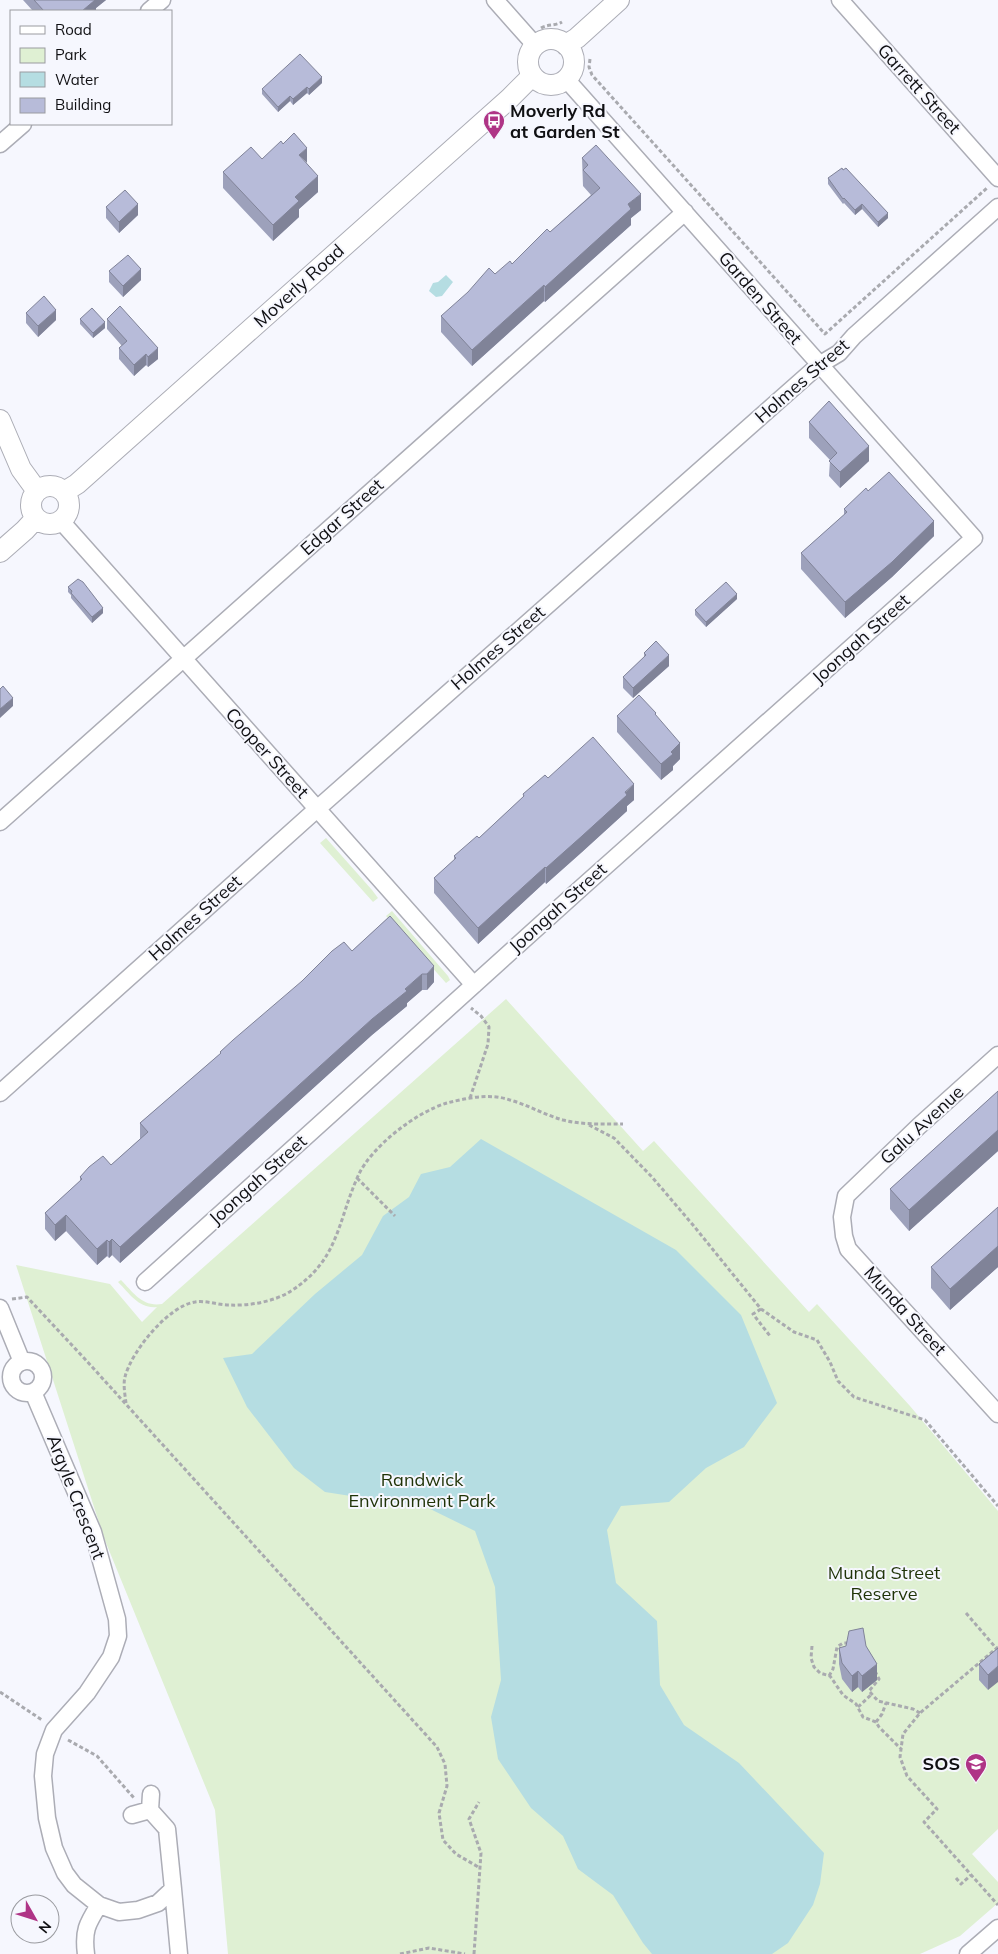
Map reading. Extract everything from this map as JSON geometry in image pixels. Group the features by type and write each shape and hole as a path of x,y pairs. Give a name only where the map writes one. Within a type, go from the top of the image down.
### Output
{"street":[{"path":"150,10 162,0"},
{"path":"495,0 538,36 566,45 573,56 573,69 566,80 560,84 552,86 538,82 529,70 528,57 538,36"},
{"path":"566,45 577,38 619,0"},
{"name":"Garrett Street","path":"840,0 995,181"},
{"name":"Moverly Road","path":"64,492 77,484 510,99 532,76"},
{"name":"Garden Street","path":"566,80 974,538"},
{"path":"0,144 22,125"},
{"name":"Holmes Street","path":"0,1093 317,809 819,365 839,353 854,336 998,207"},
{"name":"Edgar Street","path":"0,822 685,212"},
{"path":"0,420 21,469 37,491"},
{"path":"54,487 64,492 69,507 61,521 45,524 36,518 32,513 31,501 37,491 42,488 54,487"},
{"path":"0,552 36,518"},
{"name":"Cooper Street","path":"61,521 474,985"},
{"name":"Joongah Street","path":"145,1282 974,538"},
{"name":"Galu Avenue","path":"846,1196 919,1126 998,1055"},
{"name":"Munda Street","path":"846,1196 842,1217 844,1236 848,1249 998,1414"},
{"path":"4,1304 22,1362"},
{"path":"22,1362 34,1363 42,1372 41,1384 33,1392 21,1392 16,1388 6,1385 13,1370 22,1362"},
{"name":"Argyle Crescent","path":"33,1392 93,1532 118,1619 118,1636 112,1656 45,1754 43,1776 47,1818 54,1848 64,1873 74,1885 99,1905 119,1912 138,1910 158,1903 173,1889"},
{"path":"145,1808 167,1829 178,1954"},
{"path":"86,1954 84,1938 87,1924 99,1905"},
{"path":"968,1954 998,1928"}],"path":[{"path":"538,36 548,24 556,25 562,22"},
{"path":"590,59 589,68 592,74 825,334 995,181"},
{"path":"460,999 481,1016 489,1027 488,1044 470,1099"},
{"path":"126,1404 124,1378 136,1352 161,1322 179,1308 195,1301 229,1305 260,1302 290,1292 319,1268 336,1240 357,1178 375,1152 405,1124 446,1104 481,1096 509,1099 540,1113 588,1125 623,1124"},
{"path":"588,1125 614,1138 652,1177 694,1225 761,1309 794,1332 818,1340 838,1381 854,1397 925,1420 998,1506"},
{"path":"357,1178 395,1216"},
{"path":"4,1304 27,1297 437,1747 445,1764 447,1786 439,1813 443,1840 456,1854 480,1868"},
{"path":"761,1309 753,1314 770,1336"},
{"path":"966,1614 997,1647 920,1713 903,1734 900,1757 907,1776 937,1809 924,1822 998,1905"},
{"path":"829,1676 833,1669 837,1647 843,1643 857,1643"},
{"path":"812,1646 811,1658 814,1667 820,1673 829,1676 843,1695 858,1707 863,1717 876,1722 901,1749"},
{"path":"872,1663 879,1679 869,1691 878,1701 913,1709 920,1713"},
{"path":"0,1692 60,1734 96,1756 145,1808"},
{"path":"858,1707 872,1694"},
{"path":"876,1722 882,1714 886,1703"},
{"path":"474,1954 480,1853 469,1819 479,1802"},
{"path":"956,1878 960,1884 971,1875"},
{"path":"400,1954 429,1948 465,1954"}],"green space":[{"path":"326,838 378,898 373,902 320,843"},
{"path":"392,911 450,980 446,983 386,916"},
{"name":"Randwick Environment Park","path":"506,999 643,1151 654,1141 809,1312 817,1304 910,1406 998,1511 998,1829 972,1854 998,1882 998,1903 960,1936 920,1954 228,1954 215,1810 104,1538 16,1265 110,1284 142,1322 157,1307 145,1306 140,1303 118,1282 121,1280 134,1294 144,1301 162,1304"}],"water":[{"path":"446,275 453,282 442,296 436,297 429,291 433,283 438,282"},
{"path":"481,1139 676,1250 741,1315 777,1403 744,1447 706,1468 669,1502 621,1506 607,1530 616,1583 657,1621 660,1685 684,1725 739,1763 824,1853 820,1884 813,1905 788,1943 772,1954 652,1954 613,1895 578,1869 563,1836 531,1808 498,1759 491,1717 501,1680 495,1587 475,1531 420,1504 396,1503 325,1492 294,1468 247,1407 223,1358 252,1354 315,1294 362,1255 383,1216 409,1197 421,1174 450,1167"}],"building":[{"path":"34,0 95,0 83,10 43,10"},
{"path":"300,54 322,77 309,89 307,87 293,99 290,96 278,107 262,89"},
{"path":"294,133 307,148 299,155 318,176 295,197 299,201 273,225 223,172 251,147 262,159 281,141 283,144"},
{"path":"596,145 641,194 628,204 631,209 472,350 441,316 468,292 489,268 495,274 510,261 512,264 547,229 550,232 600,188 583,170 588,165 582,158"},
{"path":"842,168 843,170 846,168 888,213 878,222 862,204 855,210 843,199 828,178"},
{"path":"125,190 138,204 119,222 106,207"},
{"path":"128,255 141,269 123,286 109,271"},
{"path":"44,296 56,310 38,326 26,313"},
{"path":"120,306 158,348 148,357 146,354 134,365 119,348 127,341 107,319"},
{"path":"92,308 105,322 93,333 80,319"},
{"path":"829,401 869,446 840,472 829,461 837,453 809,422"},
{"path":"889,472 934,521 892,562 845,602 801,553 847,512 844,509 866,488 868,491"},
{"path":"78,579 83,582 103,608 92,617 68,587"},
{"path":"726,582 737,594 706,622 695,610"},
{"path":"656,641 669,655 633,688 623,677 646,655 644,653"},
{"path":"3,686 13,698 0,709 0,689"},
{"path":"639,695 680,743 671,752 673,754 661,764 617,716"},
{"path":"593,737 634,784 625,792 627,795 478,928 434,878 456,858 454,856 477,836 479,838 524,796 523,794 545,775 548,778"},
{"path":"390,916 434,966 427,974 422,974 405,989 407,991 372,1019 120,1247 112,1239 109,1242 107,1240 97,1249 66,1215 55,1225 45,1213 82,1179 80,1177 89,1167 103,1156 111,1165 148,1132 140,1123 302,981 332,951 344,942 352,951"},
{"path":"998,1091 998,1130 909,1210 890,1189"},
{"path":"998,1207 998,1246 950,1289 931,1267"},
{"path":"863,1628 866,1646 877,1664 862,1676 858,1671 852,1676 842,1663 839,1648 846,1646 849,1631"},
{"path":"998,1648 998,1666 988,1675 979,1664"}],"place":[{"name":"Moverly Rd at Garden St","path":"494,140"},
{"name":"SOS","path":"976,1783"}],"park label":[{"name":"Munda Street Reserve","path":"884,1584"}]}
